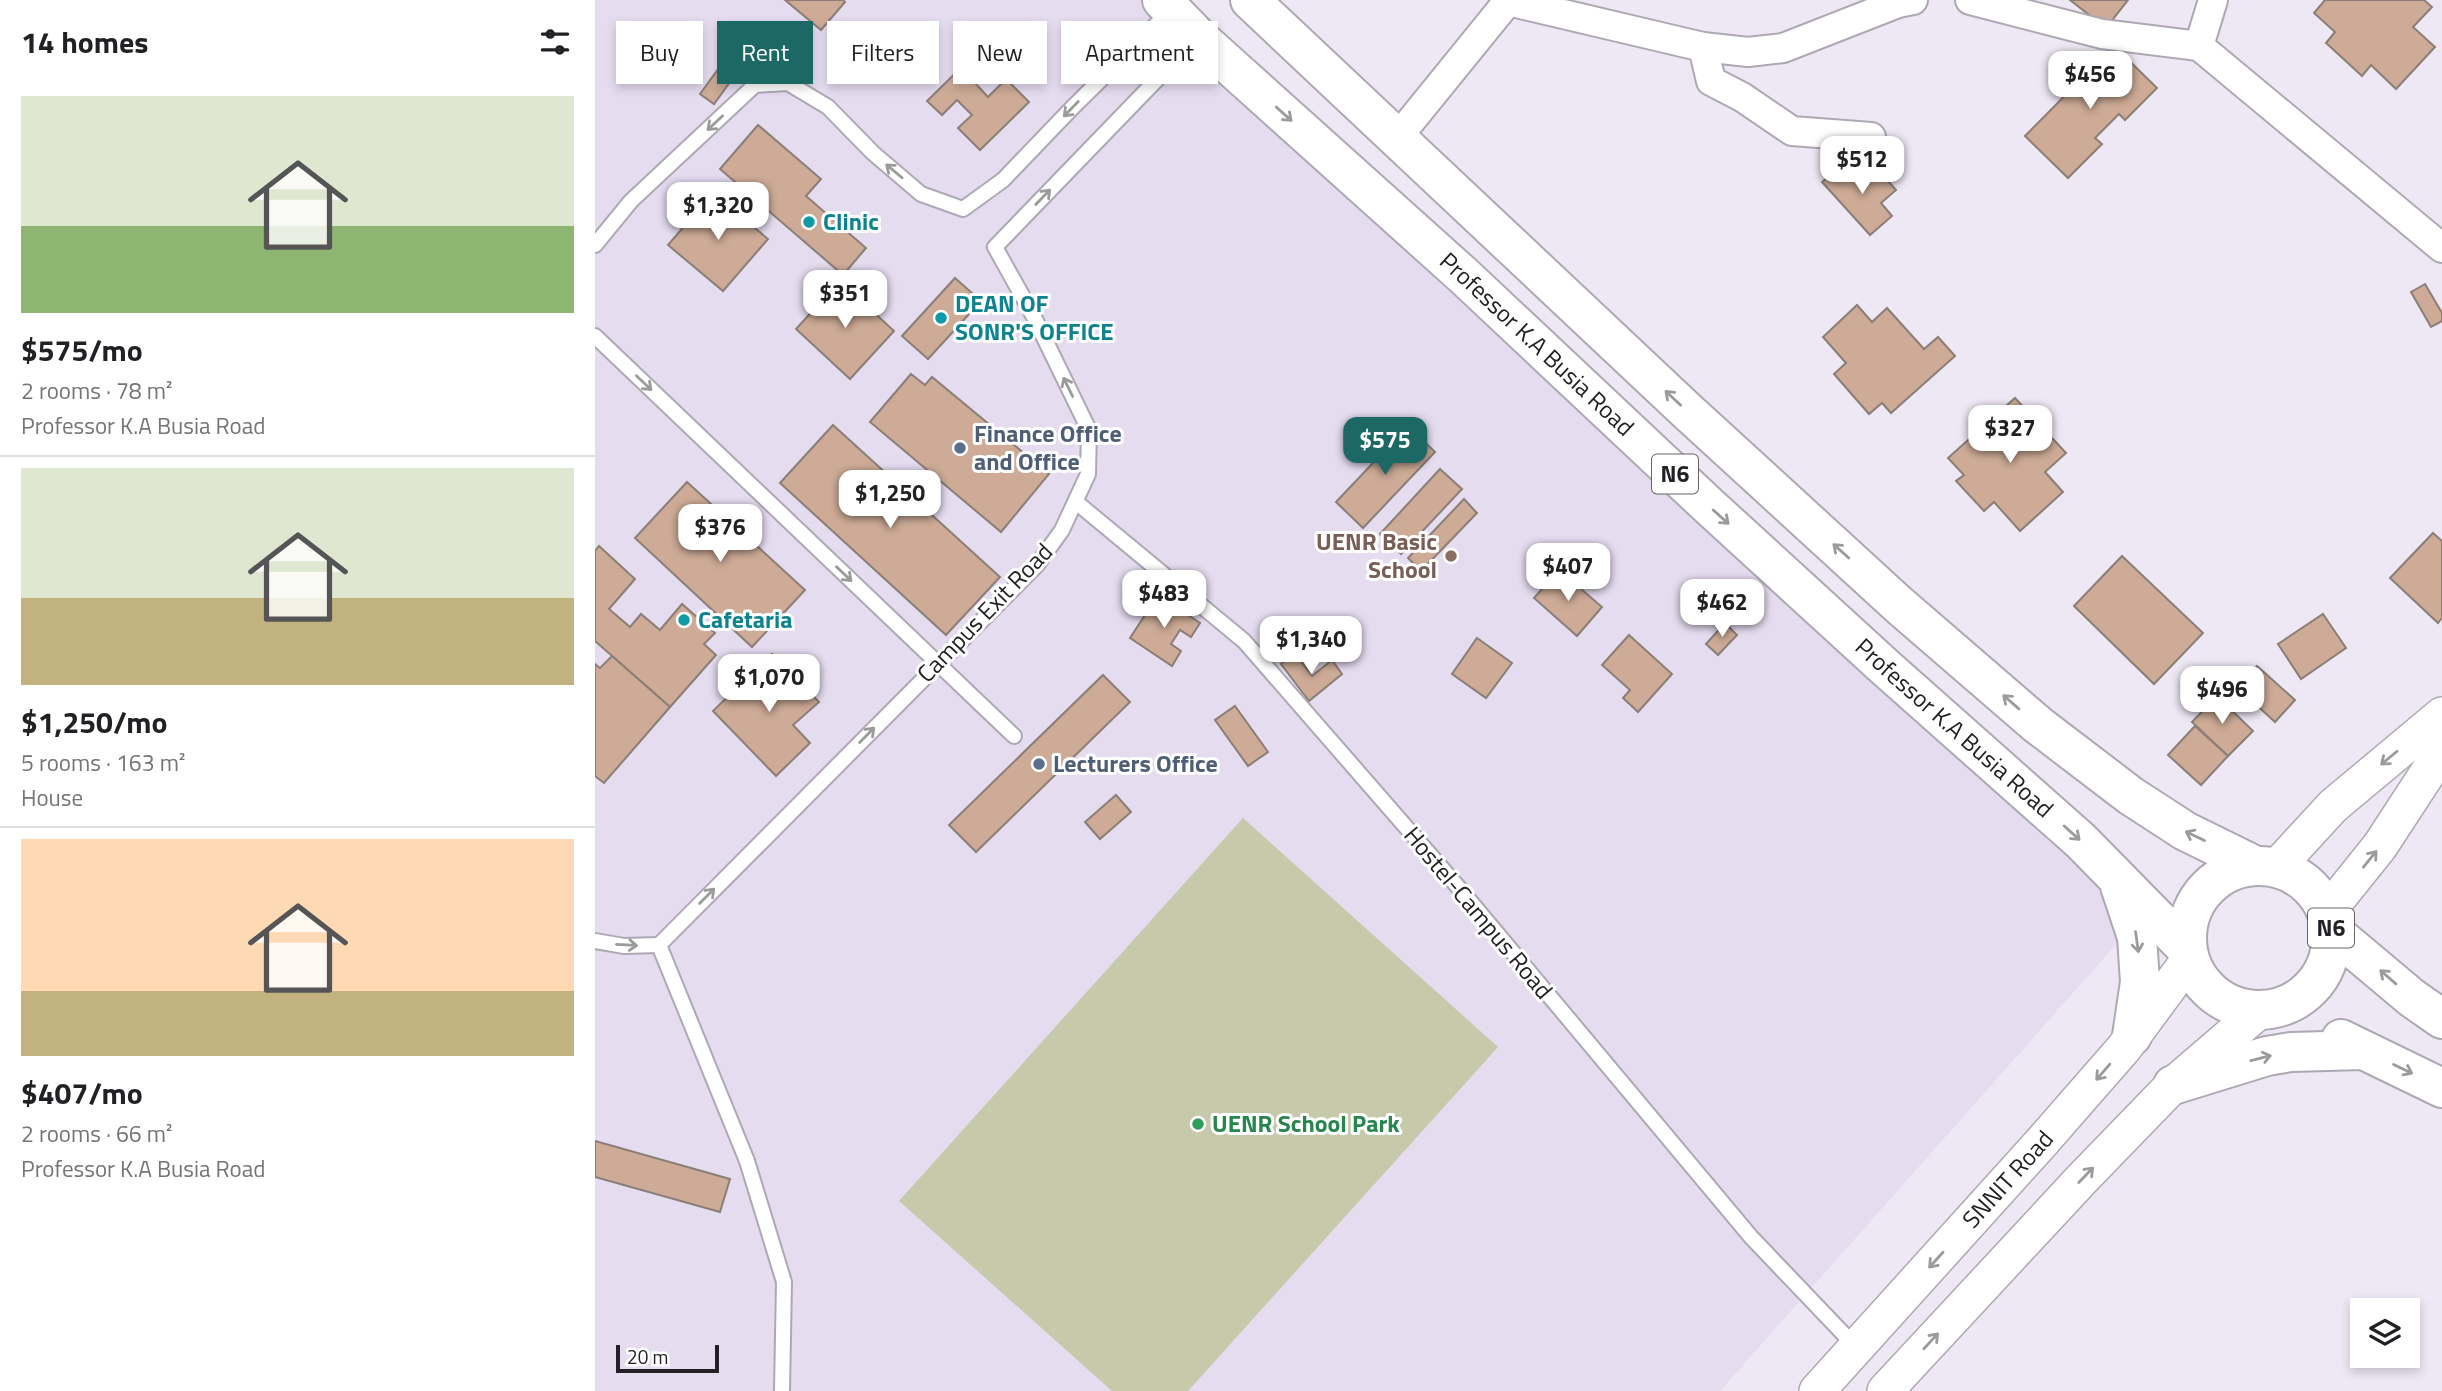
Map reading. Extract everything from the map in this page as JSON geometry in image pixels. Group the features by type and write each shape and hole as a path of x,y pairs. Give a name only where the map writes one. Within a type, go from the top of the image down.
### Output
{"main road":[{"name":"N6","path":"1249,0 1899,605 2038,725 2131,796 2185,831 2266,867 2298,876 2315,892 2329,921 2412,998 2442,1019"},
{"name":"Professor K.A Busia Road","path":"1167,5 1182,21"},
{"name":"Professor K.A Busia Road","path":"1218,55 1464,276 1886,668 2081,841 2188,954"},
{"path":"1464,276 1497,233"},
{"path":"1513,321 1548,281"},
{"path":"2188,954 2187,929 2193,909 2203,892 2218,878 2237,869 2266,867"},
{"path":"2117,877 2137,937 2140,982 2132,1036"},
{"name":"N6","path":"2267,1010 2299,998 2318,980 2329,956 2329,921"},
{"name":"N6","path":"2188,954 2199,981 2216,997 2237,1007 2267,1010 2364,1050 2442,1088"},
{"path":"2173,1085 2267,1056 2291,1052 2364,1050"}],"street":[{"path":"1397,138 1508,1 1703,47 1748,52 1783,48 1898,3 1913,0"},
{"path":"1970,0 2102,34 2199,46 2442,248"},
{"path":"2199,46 2213,0"},
{"path":"1703,47 1711,81 1742,97 1792,131 1871,137"},
{"path":"2266,867 2333,806 2442,715"},
{"path":"2329,921 2442,751"},
{"name":"SNNIT Road","path":"1817,1391 2041,1143 2132,1036 2188,954"},
{"path":"1885,1391 2173,1085 2267,1010"}],"lane":[{"path":"595,245 631,201 755,85 788,83 828,107 873,153 921,194 963,209 1003,180 1167,5"},
{"name":"Campus Exit Road","path":"659,945 1037,565 1062,530 1088,474 1089,430 1034,317 995,247 1153,84"},
{"path":"595,336 1014,736"},
{"name":"Hostel-Campus Road","path":"1076,502 1244,641 1459,888 1751,1237 1857,1348"},
{"path":"595,941 624,946 659,945 747,1161 784,1282 782,1391"}],"shaded area":[{"path":"595,0 1144,0 1167,21 1061,21 1061,84 1218,84 1218,67 2151,905 1720,1391 595,1391"}],"green space":[{"name":"UENR School Park","path":"1243,818 1498,1047 1188,1391 1112,1391 899,1201"}],"building":[{"path":"785,0 845,2 821,30"},
{"path":"2070,0 2128,0 2106,28"},
{"path":"2325,0 2424,0 2432,7 2413,27 2435,47 2396,89 2371,65 2362,76 2326,43 2335,32 2314,13"},
{"path":"2114,46 2157,88 2125,120 2119,114 2095,138 2102,144 2068,178 2025,136"},
{"path":"717,71 717,84 729,84 714,104 700,94"},
{"path":"953,76 953,84 976,84 988,97 1001,84 1011,84 1029,102 980,150 958,128 972,115 957,100 942,115 927,101"},
{"name":"Clinic","path":"758,125 821,179 806,196 866,248 843,275 720,169"},
{"path":"1845,162 1863,183 1878,170 1896,190 1881,203 1892,216 1870,235 1822,182"},
{"path":"713,193 768,239 723,291 668,245"},
{"name":"DEAN OF SONR'S OFFICE","path":"955,278 981,301 928,359 902,336"},
{"path":"840,281 894,331 850,379 796,329"},
{"path":"2425,284 2442,313 2442,321 2431,327 2411,292"},
{"path":"1857,305 1872,322 1887,308 1924,349 1938,337 1955,356 1891,413 1882,403 1869,414 1834,374 1846,363 1823,337"},
{"name":"Finance Office and Office","path":"911,374 925,385 932,377 1049,474 1001,532 870,422"},
{"path":"2015,398 2066,453 2045,472 2063,492 2020,531 1994,502 1984,511 1956,481 1964,475 1948,458"},
{"path":"833,425 1000,577 946,635 780,483"},
{"path":"1408,426 1435,452 1363,528 1336,502"},
{"path":"1440,469 1462,489 1401,554 1380,534"},
{"path":"687,482 805,590 752,647 635,538"},
{"path":"1464,499 1477,513 1421,571 1408,558"},
{"path":"2433,533 2442,541 2442,618 2438,623 2390,578"},
{"name":"Cafetaria","path":"599,546 635,579 609,609 630,627 641,614 660,630 682,604 715,633 704,644 716,655 670,707 595,641 595,551"},
{"path":"2122,556 2203,633 2154,684 2074,606"},
{"path":"1559,570 1602,607 1577,636 1534,598"},
{"path":"1158,595 1200,623 1191,637 1180,630 1171,644 1181,651 1172,666 1130,638"},
{"path":"2323,614 2346,648 2301,679 2278,644"},
{"path":"1725,623 1737,635 1718,655 1706,644"},
{"path":"1629,635 1672,674 1638,712 1623,698 1630,690 1602,665"},
{"path":"1477,638 1512,663 1486,698 1452,674"},
{"path":"1295,653 1312,676 1332,660 1342,674 1309,701 1281,664"},
{"path":"772,654 819,702 793,725 810,743 776,776 713,711"},
{"path":"612,656 670,707 604,783 595,776 595,664 600,668"},
{"path":"2257,666 2295,700 2275,722 2238,688"},
{"name":"Lecturers Office","path":"1103,675 1130,702 976,852 949,825"},
{"path":"2217,696 2253,731 2228,756 2192,722"},
{"path":"1235,706 1268,752 1248,766 1215,720"},
{"path":"2195,726 2228,756 2201,785 2168,755"},
{"path":"1116,795 1131,812 1100,839 1085,822"},
{"path":"595,1141 730,1179 720,1212 595,1177"}],"place":[{"name":"Clinic","path":"809,222"},
{"name":"DEAN OF SONR'S OFFICE","path":"941,318"},
{"name":"Finance Office and Office","path":"960,448"},
{"name":"UENR Basic School","path":"1451,556"},
{"name":"Cafetaria","path":"684,620"},
{"name":"Lecturers Office","path":"1039,764"},
{"name":"UENR School Park","path":"1198,1124"}]}
